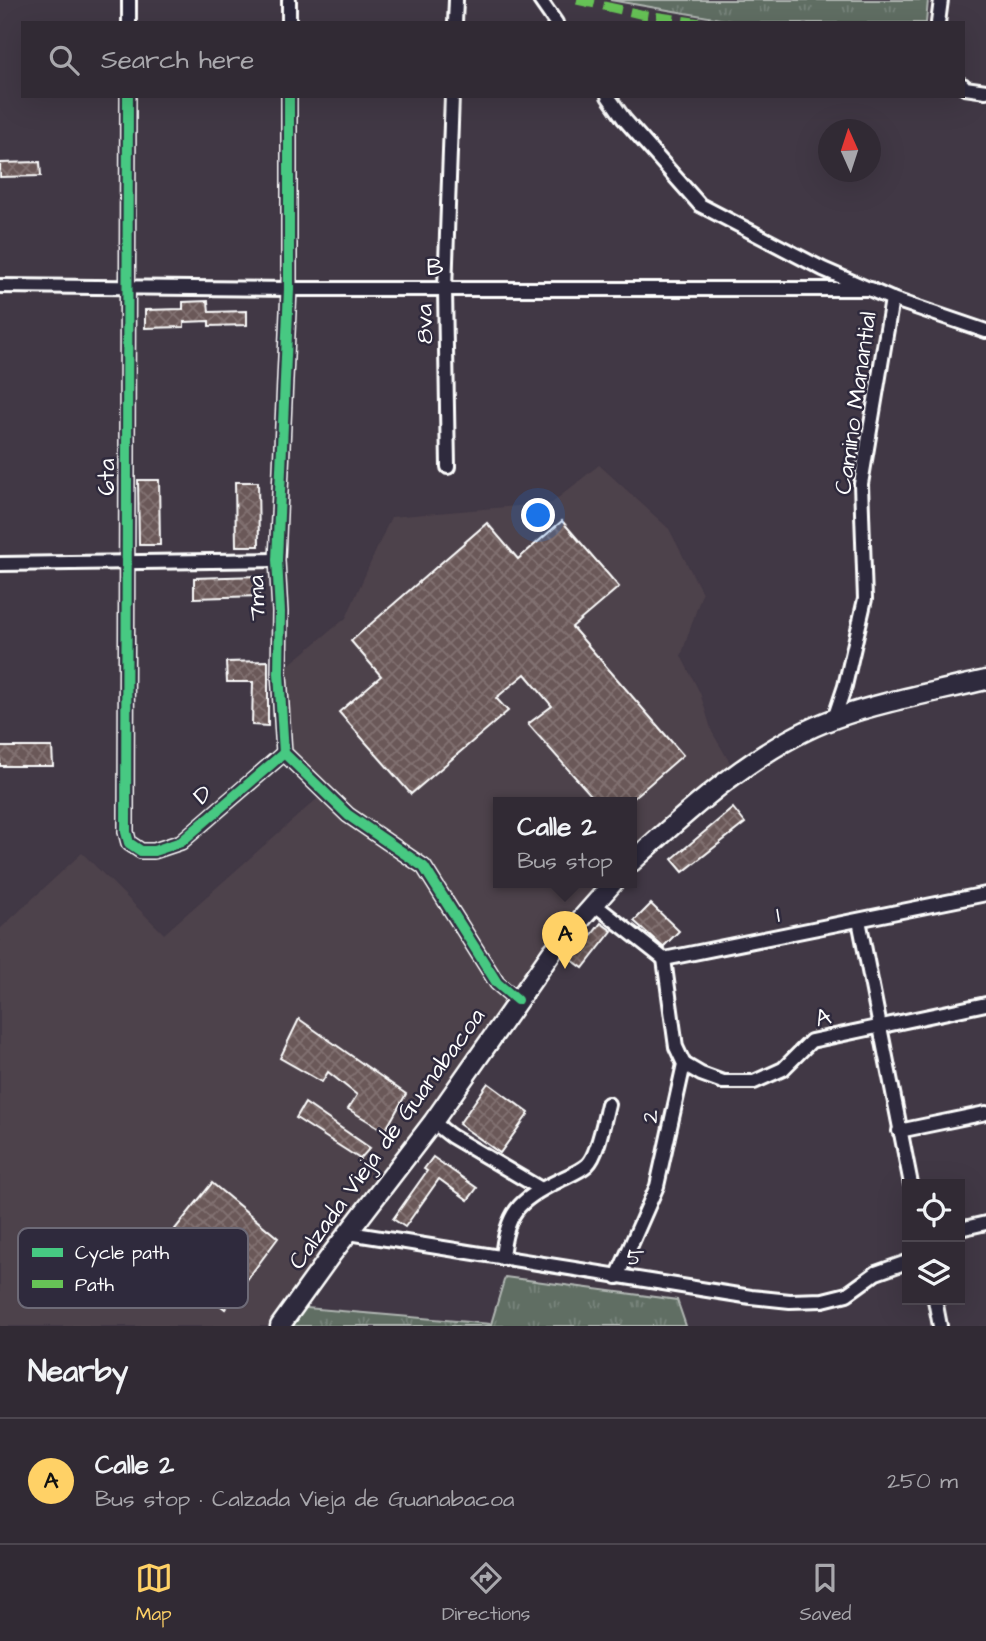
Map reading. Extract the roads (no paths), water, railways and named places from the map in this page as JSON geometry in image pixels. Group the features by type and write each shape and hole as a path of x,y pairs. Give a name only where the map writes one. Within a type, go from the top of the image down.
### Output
{"main road":[{"path":"637,858 672,826 765,755 796,736 868,708 986,680"},
{"name":"Calzada Vieja de Guanabacoa","path":"280,1326 433,1122 552,953 608,888"}],"street":[{"path":"129,0 129,21"},
{"path":"289,0 289,21"},
{"path":"455,21 456,0"},
{"path":"540,0 555,21"},
{"path":"938,21 941,0"},
{"path":"965,86 986,92"},
{"name":"6ta","path":"128,98 126,832 129,843 141,851"},
{"name":"7ma","path":"284,753 277,560 289,289 289,98"},
{"name":"8va","path":"448,467 445,289 452,98"},
{"path":"609,98 700,205 823,269 892,299 986,331"},
{"name":"B","path":"0,286 871,289"},
{"name":"Camino Manantial","path":"834,719 845,686 865,599 860,484 892,299"},
{"path":"0,564 277,560"},
{"path":"284,753 348,815 424,867 497,984 517,1000"},
{"name":"D","path":"141,851 154,851 181,842 284,753"},
{"name":"1","path":"664,959 986,894"},
{"path":"594,904 664,959"},
{"path":"859,920 910,1179"},
{"name":"2","path":"617,1277 657,1186 684,1065 676,1047 664,959"},
{"name":"A","path":"684,1065 723,1082 754,1082 783,1069 811,1041 986,1004"},
{"path":"502,1258 507,1224 514,1211 541,1189 587,1165 593,1156 608,1104"},
{"path":"899,1131 986,1113"},
{"path":"433,1122 451,1136 541,1189"},
{"path":"965,1228 986,1223"},
{"name":"5","path":"349,1233 617,1277 790,1301 823,1300 847,1294 876,1273 902,1264"},
{"path":"935,1305 940,1326"}],"place":[{"name":"Calle 2","path":"565,969"}]}
